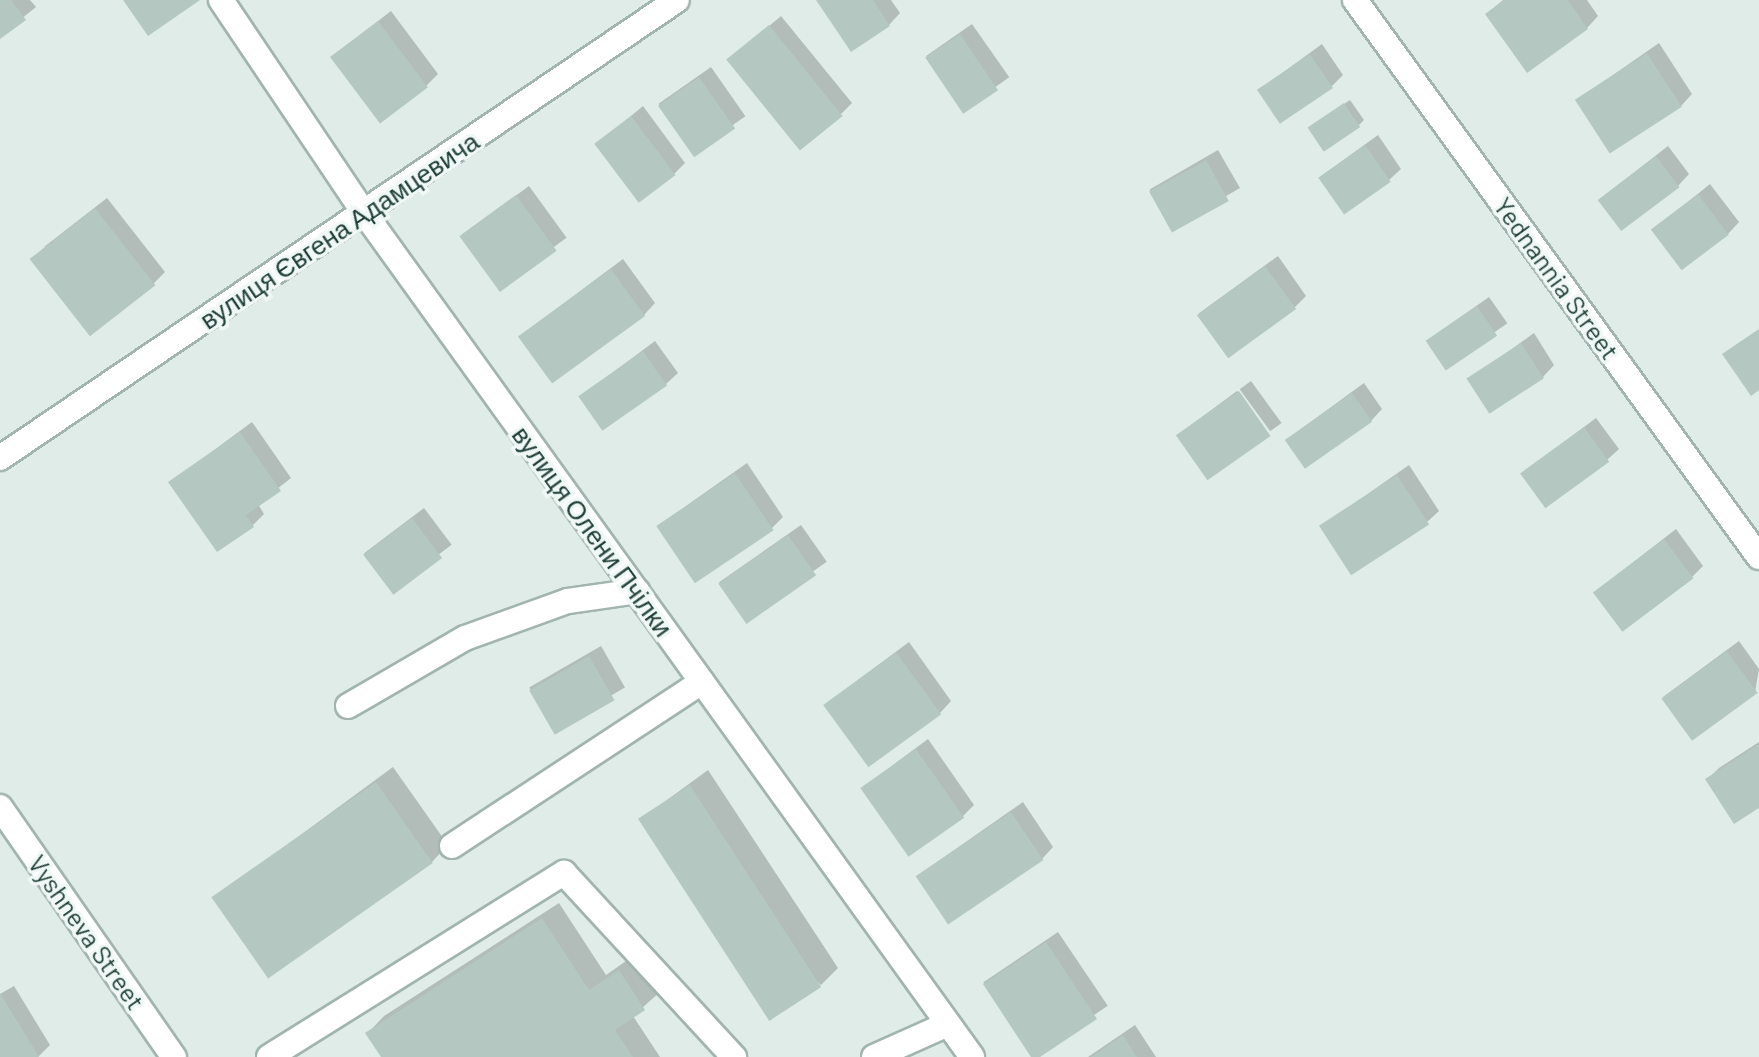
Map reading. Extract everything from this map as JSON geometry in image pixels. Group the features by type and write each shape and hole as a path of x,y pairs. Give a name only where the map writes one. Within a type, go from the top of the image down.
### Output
{"street":[{"name":"вулиця Олени Пчілки","path":"221,0 365,214 972,1057"},
{"name":"вулиця Євгена Адамцевича","path":"0,458 365,214 677,0"},
{"name":"Yednannia Street","path":"1355,0 1759,557"},
{"path":"348,706 465,638 568,601 637,591"},
{"path":"452,846 702,682"},
{"name":"Vyshneva Street","path":"0,807 174,1057"},
{"path":"269,1057 564,873 734,1057"},
{"path":"874,1057 948,1024"}],"building":[{"path":"0,0 11,0 26,20 0,39"},
{"path":"123,0 200,0 148,36"},
{"path":"816,0 873,0 890,26 851,52"},
{"path":"1504,0 1568,0 1588,29 1527,73 1485,14"},
{"path":"378,21 428,87 380,123 330,57"},
{"path":"769,25 843,116 800,151 726,60"},
{"path":"960,34 998,90 963,114 925,57"},
{"path":"1647,53 1682,107 1610,154 1575,100"},
{"path":"1310,54 1333,88 1280,124 1257,90"},
{"path":"699,77 735,129 694,157 658,106"},
{"path":"1344,103 1360,127 1324,152 1308,128"},
{"path":"631,116 676,175 639,203 594,144"},
{"path":"1365,145 1391,182 1344,215 1318,178"},
{"path":"1656,156 1679,187 1621,231 1598,200"},
{"path":"1206,160 1229,201 1172,233 1149,192"},
{"path":"1698,194 1729,235 1682,270 1651,230"},
{"path":"516,195 557,251 500,292 459,236"},
{"path":"95,208 155,285 90,336 30,259"},
{"path":"1265,266 1296,309 1228,358 1197,315"},
{"path":"611,269 645,316 552,384 518,337"},
{"path":"1477,306 1497,336 1446,371 1426,341"},
{"path":"1759,329 1759,390 1751,396 1722,354"},
{"path":"1521,343 1544,378 1489,414 1466,378"},
{"path":"643,351 667,385 602,431 578,396"},
{"path":"1239,391 1271,436 1207,480 1176,435"},
{"path":"1352,393 1372,422 1305,469 1285,440"},
{"path":"1584,427 1609,462 1545,508 1520,473"},
{"path":"240,432 281,491 246,515 254,527 217,552 168,482"},
{"path":"735,473 774,530 695,583 656,526"},
{"path":"1397,475 1429,524 1351,575 1319,526"},
{"path":"412,518 442,558 393,595 363,555"},
{"path":"788,535 816,575 746,624 718,584"},
{"path":"1664,539 1693,578 1622,632 1593,593"},
{"path":"1727,651 1758,693 1692,741 1661,699"},
{"path":"896,652 941,714 868,767 823,705"},
{"path":"589,656 614,700 555,735 529,690"},
{"path":"1759,744 1759,808 1734,824 1705,779"},
{"path":"916,749 964,818 908,857 860,788"},
{"path":"376,782 433,863 268,978 211,897"},
{"path":"690,785 821,987 769,1021 638,819"},
{"path":"1011,812 1043,860 948,924 916,876"},
{"path":"542,918 589,990 619,970 645,1010 615,1030 633,1057 381,1057 365,1033"},
{"path":"1046,942 1097,1019 1040,1057 1031,1057 983,984"},
{"path":"0,993 39,1057 0,1057"},
{"path":"1123,1035 1137,1057 1091,1057"}]}
